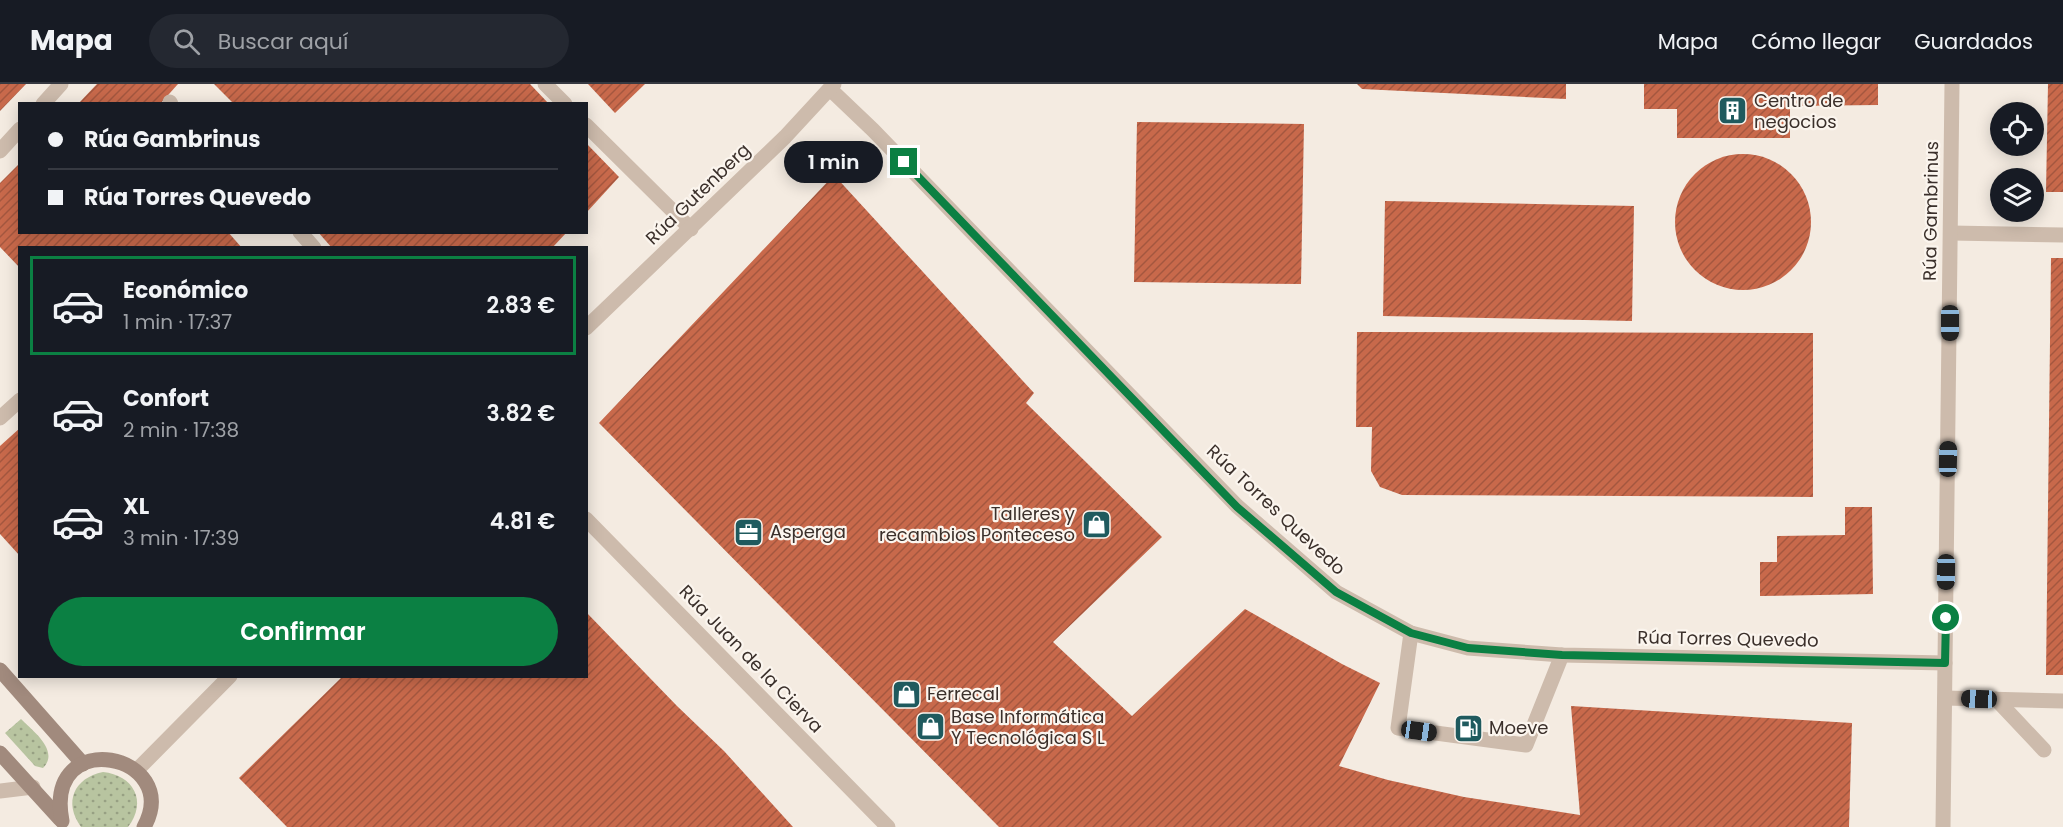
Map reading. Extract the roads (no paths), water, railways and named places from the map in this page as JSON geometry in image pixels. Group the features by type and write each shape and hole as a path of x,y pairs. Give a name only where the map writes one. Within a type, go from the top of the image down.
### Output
{"main road":[{"path":"0,670 83,764"},
{"path":"0,753 33,788 62,825"},
{"path":"62,825 59,805 61,790 66,780 83,764 96,759 111,759 124,763 136,771 148,789 150,800 148,825"}],"street":[{"path":"45,102 61,84"},
{"path":"545,84 563,102"},
{"name":"Rúa Gambrinus","path":"1943,827 1952,84"},
{"name":"Rúa Gutenberg","path":"588,326 785,137 832,87"},
{"name":"Rúa Torres Quevedo","path":"832,87 1237,507 1336,592 1411,633 1468,648 1562,655 1945,663"},
{"path":"588,127 691,229"},
{"path":"0,151 18,131"},
{"path":"1951,233 2063,236"},
{"path":"302,234 312,246"},
{"path":"0,418 18,402"},
{"name":"Rúa Juan de la Cierva","path":"588,521 888,827"},
{"path":"1411,633 1398,728 1526,745 1562,655"},
{"path":"136,771 228,678"},
{"path":"1945,698 2063,701"},
{"path":"1996,699 2044,750"},
{"path":"0,791 33,788"}],"place":[{"name":"Centro de negocios","path":"1733,111"},
{"name":"Talleres y recambios Ponteceso","path":"1096,524"},
{"name":"Asperga","path":"749,532"},
{"name":"Ferrecal","path":"906,694"},
{"name":"Base Informática Y Tecnológica S L","path":"930,727"},
{"name":"Moeve","path":"1468,728"}]}
